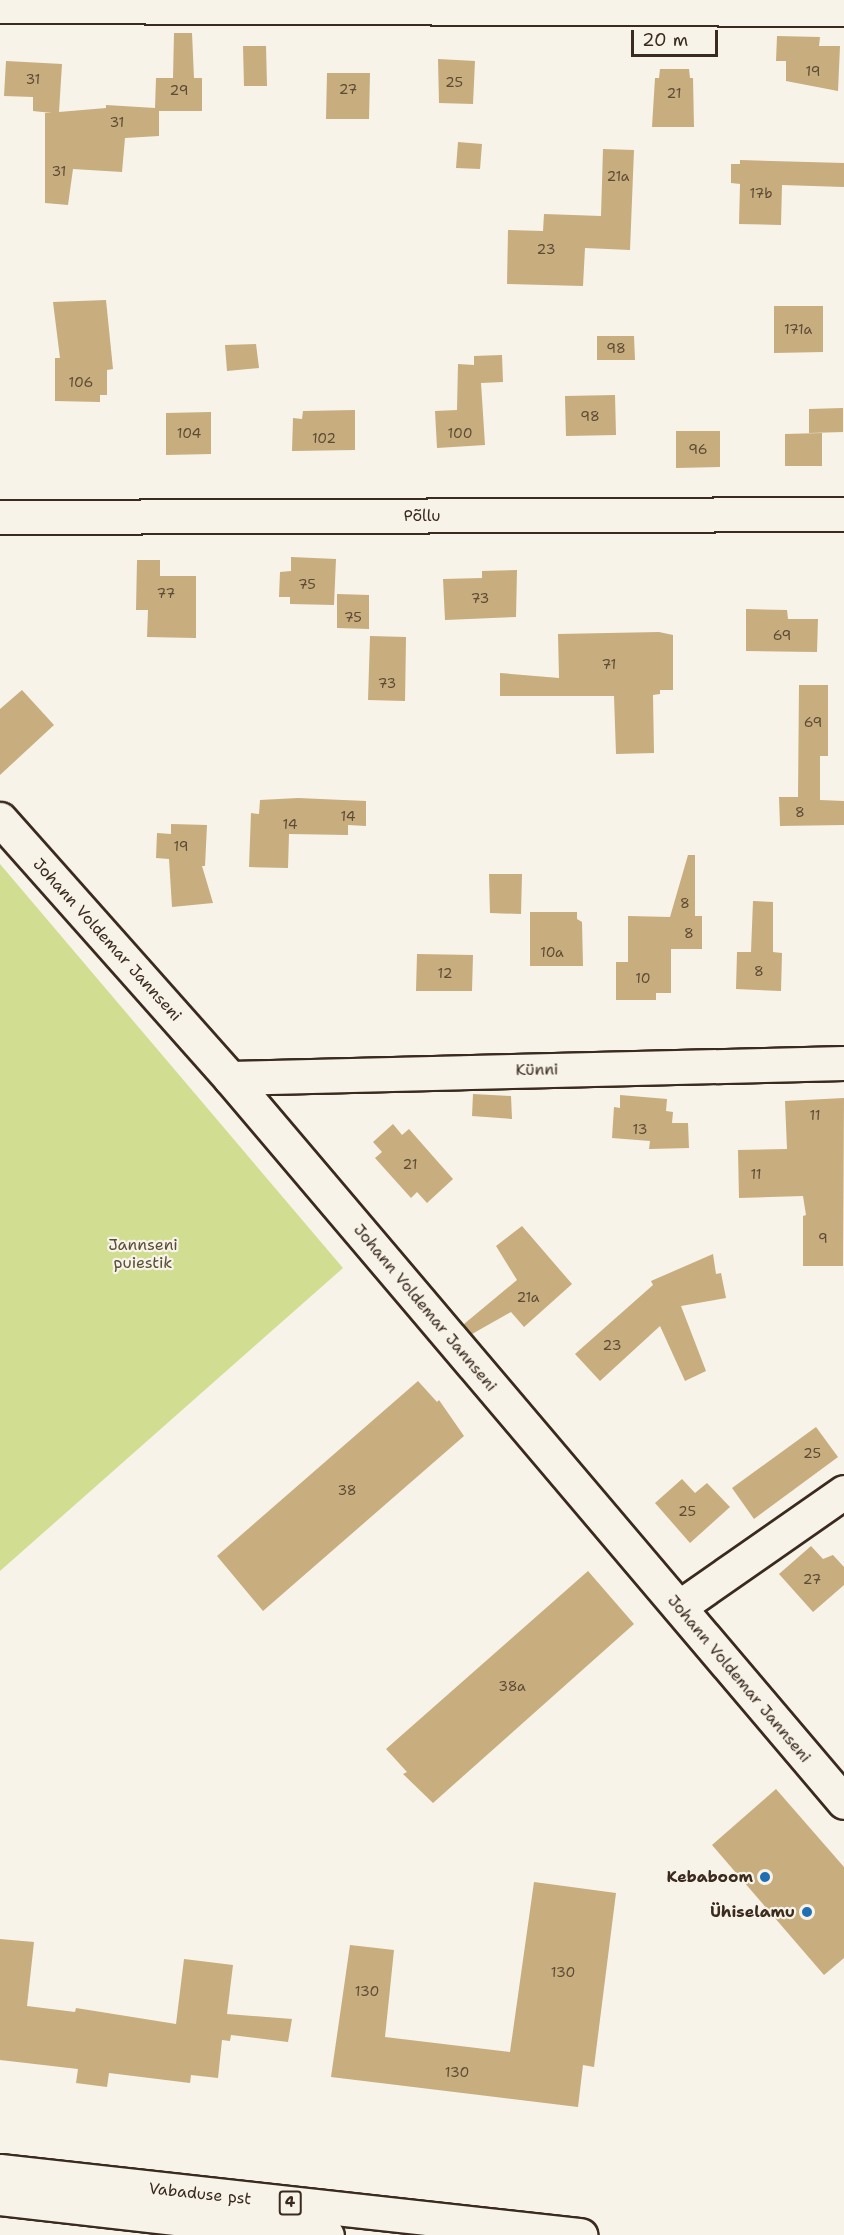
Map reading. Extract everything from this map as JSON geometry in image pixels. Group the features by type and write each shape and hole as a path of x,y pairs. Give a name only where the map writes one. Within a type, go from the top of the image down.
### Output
{"main road":[{"path":"0,6 844,9"},
{"name":"Põllu","path":"0,517 844,514"},
{"name":"Johann Voldemar Jannseni","path":"0,819 230,1078 842,1796"},
{"name":"Künni","path":"230,1078 844,1063"},
{"path":"684,1613 844,1492"},
{"path":"684,1613 844,1509"},
{"name":"Vabaduse pst","path":"0,2171 580,2235"},
{"name":"Vabaduse pst","path":"0,2198 327,2235"}],"green space":[{"name":"Jannseni puiestik","path":"0,864 343,1268 0,1571"}],"building":[{"path":"174,33 192,33 194,78 202,78 202,111 159,111 159,136 125,138 122,172 73,169 68,205 45,203 45,113 52,113 33,111 33,97 4,96 6,61 62,64 59,112 106,108 106,105 155,108 156,78 173,78"},
{"path":"777,36 820,37 819,46 840,46 838,91 786,81 786,61 776,61"},
{"path":"243,46 266,46 267,86 244,86"},
{"path":"438,59 475,61 473,104 439,103"},
{"path":"660,69 689,69 690,78 693,78 694,127 652,127 655,78 659,78"},
{"path":"327,73 370,73 369,119 326,119"},
{"path":"458,142 482,144 480,169 456,168"},
{"path":"603,149 634,150 630,250 585,248 583,286 507,284 508,230 543,231 544,214 601,216"},
{"path":"740,160 844,163 844,187 782,185 781,225 739,224 740,184 731,183 731,164 740,164"},
{"path":"106,300 113,369 107,370 107,395 100,395 100,402 55,401 55,358 60,358 53,302"},
{"path":"774,306 823,306 823,352 774,353"},
{"path":"597,336 634,336 635,360 597,360"},
{"path":"256,344 259,368 227,371 225,345"},
{"path":"502,355 503,382 481,383 485,445 437,448 435,411 457,410 458,364 474,365 474,356"},
{"path":"615,395 616,435 566,436 565,396"},
{"path":"843,408 843,432 809,433 809,409"},
{"path":"355,410 355,450 292,451 293,418 302,419 303,411"},
{"path":"211,412 211,454 166,455 166,413"},
{"path":"676,431 720,431 720,467 676,468"},
{"path":"822,433 822,466 785,466 785,434"},
{"path":"291,557 336,559 334,605 290,604 290,597 279,597 280,572 291,571"},
{"path":"137,560 160,560 160,576 196,576 196,638 147,637 148,610 136,610"},
{"path":"517,570 516,617 445,620 443,579 482,578 482,571"},
{"path":"337,594 369,595 369,629 337,628"},
{"path":"746,609 787,610 788,619 818,619 817,652 746,651"},
{"path":"659,632 673,635 673,690 660,690 660,694 653,695 654,753 616,754 614,696 500,696 500,673 559,678 558,634"},
{"path":"370,636 406,637 405,701 368,700"},
{"path":"799,685 828,685 828,756 820,756 820,800 844,801 844,825 780,826 779,797 798,797"},
{"path":"22,690 54,725 0,775 0,709"},
{"path":"298,798 366,801 366,826 348,825 348,835 289,834 288,868 249,867 251,813 259,814 260,800"},
{"path":"171,824 207,825 205,866 202,866 213,903 172,907 169,859 156,858 157,833 171,834"},
{"path":"688,855 695,855 695,916 702,916 702,949 671,949 671,993 656,993 656,1000 616,1000 616,962 628,962 628,916 670,917"},
{"path":"489,874 522,874 521,914 490,913"},
{"path":"753,901 773,902 773,952 782,953 781,991 736,989 737,952 751,952"},
{"path":"530,912 577,912 577,919 582,922 583,966 530,966"},
{"path":"417,954 473,955 472,991 416,991"},
{"path":"473,1094 511,1096 512,1119 472,1116"},
{"path":"620,1095 667,1099 666,1111 673,1112 672,1123 688,1123 689,1148 649,1149 650,1141 612,1138 614,1107 620,1108"},
{"path":"844,1098 843,1266 803,1266 803,1216 806,1215 803,1196 739,1198 738,1150 787,1149 785,1101"},
{"path":"393,1124 402,1135 409,1129 453,1179 427,1203 417,1192 411,1198 375,1158 382,1152 373,1142"},
{"path":"522,1226 572,1284 524,1327 511,1312 472,1334 464,1324 517,1280 496,1246"},
{"path":"713,1254 716,1274 721,1273 726,1298 681,1306 706,1371 685,1381 660,1326 600,1381 575,1354 653,1285 651,1281"},
{"path":"418,1381 437,1402 439,1400 464,1436 263,1611 217,1556"},
{"path":"816,1427 838,1457 754,1519 732,1488"},
{"path":"682,1479 695,1493 707,1483 730,1507 690,1543 655,1503"},
{"path":"811,1546 823,1559 833,1555 844,1567 844,1585 813,1612 779,1574"},
{"path":"588,1571 634,1624 433,1803 403,1774 407,1772 386,1749"},
{"name":"Ühiselamu","path":"776,1789 844,1867 844,1958 824,1975 712,1845"},
{"path":"534,1882 616,1893 594,2067 583,2065 578,2107 331,2077 350,1945 394,1950 385,2037 510,2052"},
{"path":"0,1939 34,1942 27,2006 75,2012 76,2008 176,2024 184,1959 233,1965 227,2014 292,2019 288,2042 231,2035 230,2041 222,2040 218,2078 191,2075 190,2083 109,2073 107,2087 76,2083 78,2069 0,2060"}],"place":[{"name":"Kebaboom","path":"765,1877"},
{"name":"Ühiselamu","path":"807,1912"}]}
